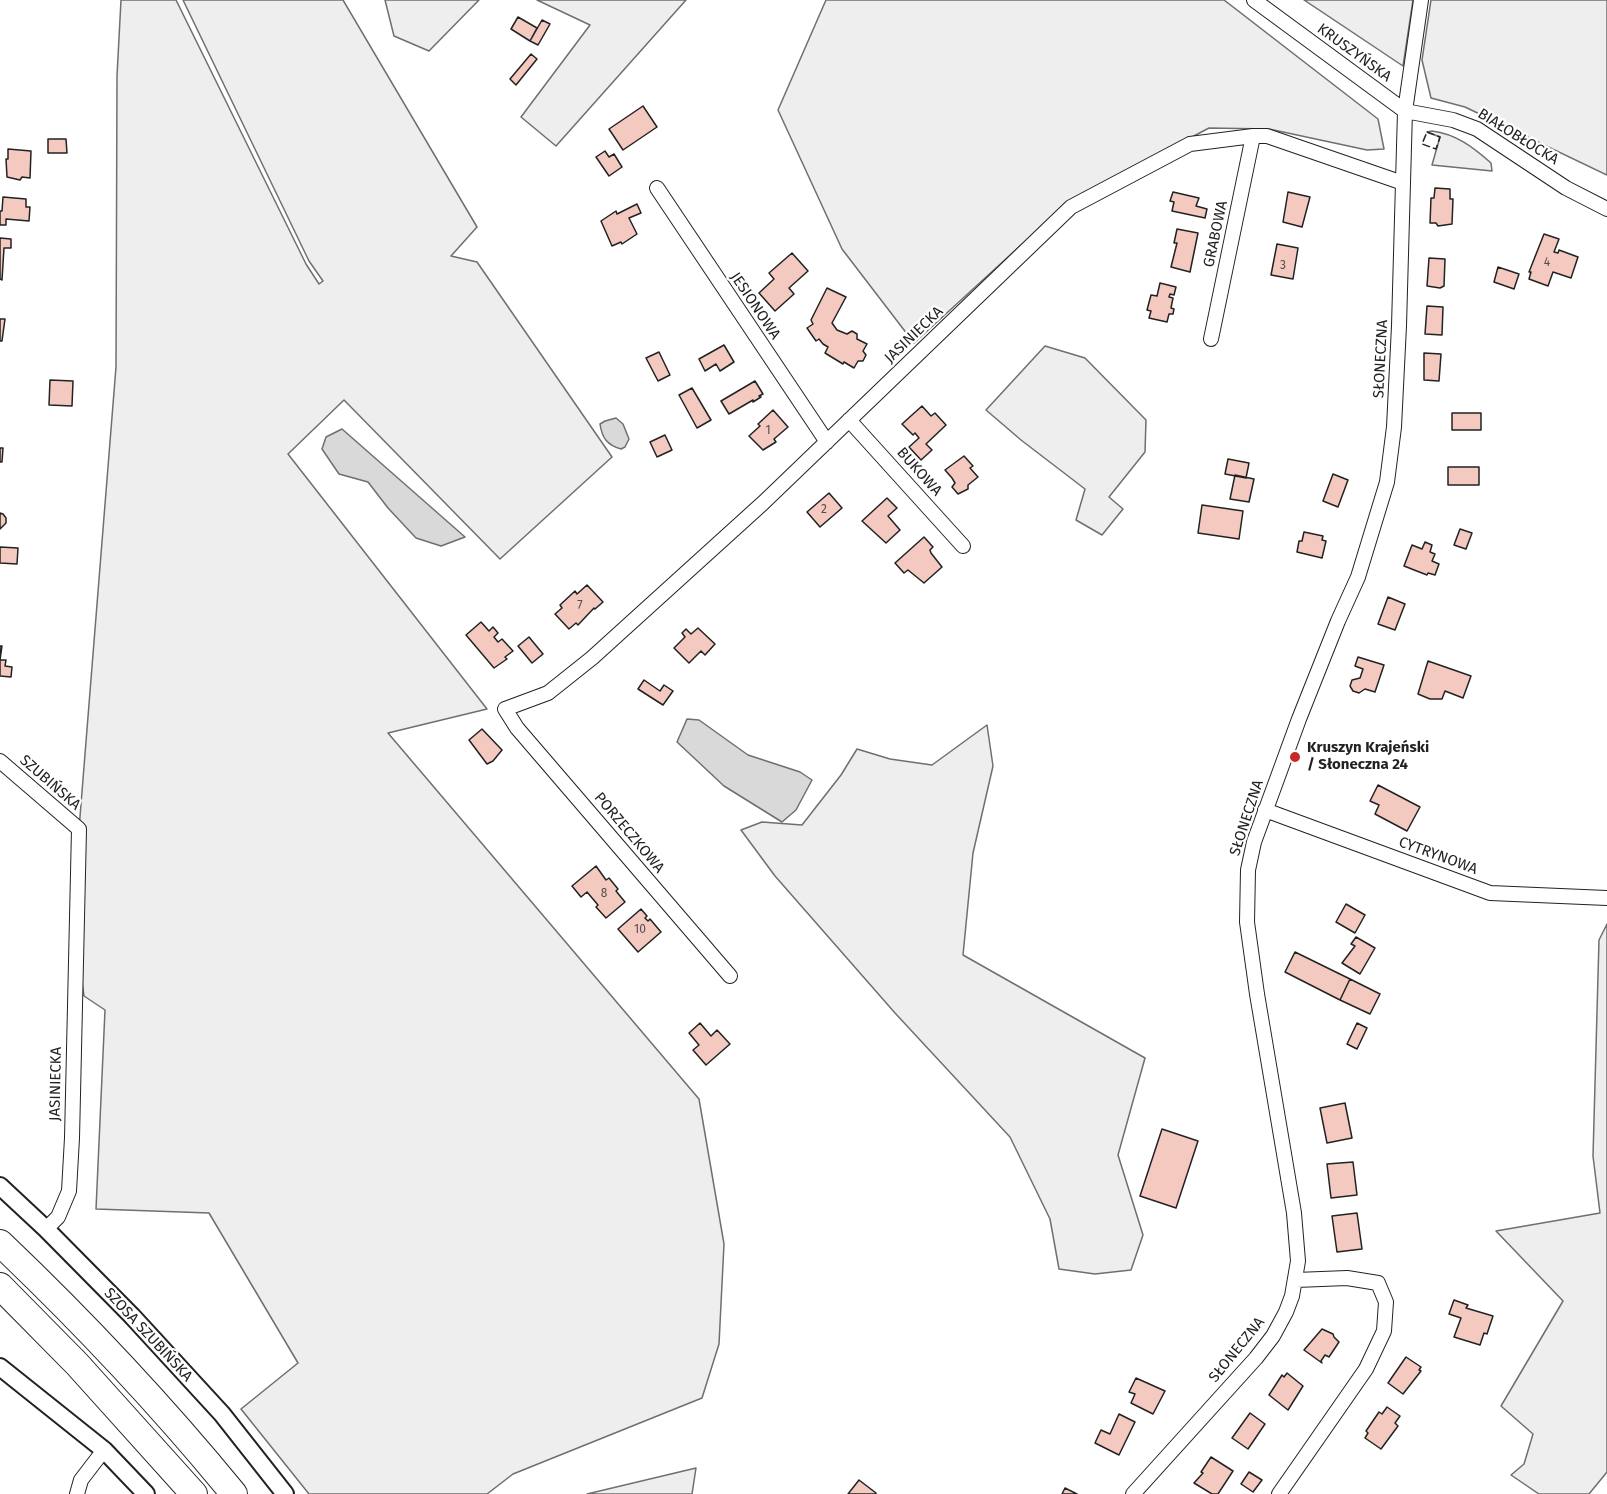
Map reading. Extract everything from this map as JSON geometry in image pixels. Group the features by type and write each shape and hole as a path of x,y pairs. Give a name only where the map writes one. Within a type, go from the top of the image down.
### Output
{"highway":[{"path":"0,1243 114,1356 234,1494"},
{"path":"0,1286 77,1364 194,1494"}],"street":[{"name":"KRUSZYŃSKA","path":"1254,0 1405,111"},
{"name":"SŁONECZNA","path":"1133,1494 1256,1358 1273,1336 1286,1312 1296,1280 1298,1262 1294,1213 1247,922 1248,870 1254,842 1265,810 1338,621 1358,577 1387,482 1394,427 1399,326 1405,111 1421,0"},
{"name":"BIAŁOBŁOCKA","path":"1405,111 1453,120 1477,129 1566,188 1607,209"},
{"name":"JASINIECKA","path":"506,709 548,693 592,658 763,502 1071,207 1190,144 1253,136 1267,136 1403,183"},
{"name":"GRABOWA","path":"1211,339 1253,136"},
{"name":"JESIONOWA","path":"657,188 826,442"},
{"name":"BUKOWA","path":"849,420 963,546"},
{"name":"PORZECZKOWA","path":"506,709 517,728 730,976"},
{"name":"SZUBIŃSKA","path":"0,761 79,830"},
{"name":"CYTRYNOWA","path":"1265,810 1490,893 1607,898"},
{"name":"JASINIECKA","path":"46,1229 58,1217 69,1191 79,830"},
{"name":"SZOSA SZUBIŃSKA","path":"0,1186 132,1316 214,1406 285,1494"},
{"path":"1279,1494 1366,1369 1384,1331 1386,1302 1378,1283 1347,1278 1296,1280"},
{"path":"0,1367 104,1450 146,1494"},
{"path":"77,1494 81,1480 104,1450"}],"shaded area":[{"path":"121,0 176,0 306,264 319,284 323,281 309,261 183,0 343,0 477,227 451,256 477,262 612,457 500,559 344,400 288,454 487,709 388,733 699,1099 724,1244 719,1344 702,1398 513,1474 487,1494 309,1494 241,1409 298,1363 209,1213 96,1209 105,1010 84,996 75,932 79,829 116,367 117,76"},
{"path":"385,0 479,0 429,51 394,36"},
{"path":"537,0 686,0 556,146 521,117 590,25"},
{"path":"826,0 1224,0 1378,119 1384,149 1367,150 1269,129 1209,128 1067,203 914,343 842,249 778,110"},
{"path":"1304,0 1413,0 1403,66"},
{"path":"1431,0 1607,0 1607,175 1465,107 1431,98 1422,60"},
{"path":"1427,132 1449,135 1471,147 1491,163 1492,171 1432,165 1440,137"},
{"path":"1045,346 1085,358 1146,420 1145,452 1109,497 1123,509 1102,535 1076,520 1085,489 986,410"},
{"path":"616,418 623,424 629,439 625,447 621,449 606,440 600,424"},
{"path":"342,429 465,537 441,546 416,538 368,482 339,474 322,449 326,437"},
{"path":"687,719 699,720 748,755 800,772 812,780 796,810 782,822 724,786 677,742"},
{"path":"987,725 993,766 973,853 963,955 1145,1058 1118,1155 1143,1235 1131,1270 1095,1274 1059,1269 1050,1219 1010,1137 895,1013 775,876 741,830 762,822 802,825 841,775 857,749 890,759 932,765"},
{"path":"1607,924 1607,1472 1589,1494 1539,1494 1511,1475 1524,1464 1533,1434 1501,1406 1563,1301 1496,1231 1600,1213 1593,1156 1599,940"},
{"path":"696,1468 692,1494 587,1494"}],"building":[{"path":"518,17 537,28 530,41 511,29"},
{"path":"542,20 550,24 538,45 530,41"},
{"path":"531,54 537,59 516,85 510,79"},
{"path":"643,106 657,127 623,150 609,129"},
{"path":"48,139 66,139 67,153 48,153"},
{"path":"8,149 31,151 30,178 22,177 20,180 7,177"},
{"path":"605,151 609,157 614,154 622,167 609,176 596,157"},
{"path":"1435,188 1450,189 1450,199 1453,199 1452,224 1438,226 1436,223 1430,223 1431,198 1434,198"},
{"path":"1173,192 1199,198 1196,206 1207,209 1205,218 1172,211 1174,202 1170,201"},
{"path":"1288,192 1310,197 1302,227 1283,222"},
{"path":"3,197 26,199 26,207 30,207 29,221 6,219 6,225 0,225"},
{"path":"637,204 641,213 629,218 637,234 622,244 621,242 612,246 601,221 616,211 617,214"},
{"path":"1177,229 1198,233 1190,272 1171,267 1177,243 1174,243"},
{"path":"1544,234 1559,239 1554,252 1558,253 1559,250 1578,257 1571,278 1553,272 1548,286 1529,279 1531,272 1529,272"},
{"path":"0,238 11,239 11,248 4,248 2,280 0,279"},
{"path":"1277,244 1298,248 1293,279 1271,275"},
{"path":"792,253 808,271 789,288 794,294 775,311 759,293 774,279 769,273"},
{"path":"1429,258 1445,259 1444,286 1440,288 1427,286"},
{"path":"1498,267 1519,274 1514,289 1494,282"},
{"path":"1160,283 1176,287 1174,295 1170,294 1169,297 1173,298 1171,308 1174,309 1173,314 1169,314 1167,322 1149,318 1151,311 1147,310 1151,295 1157,296"},
{"path":"827,288 846,297 832,323 837,330 847,334 852,331 857,334 857,339 867,344 863,351 866,355 863,361 858,361 854,368 825,353 828,347 819,339 816,341 807,328 813,324 811,320"},
{"path":"1427,306 1443,307 1442,335 1425,334"},
{"path":"0,319 5,319 2,341 0,341"},
{"path":"724,345 734,362 720,371 716,364 705,371 699,359"},
{"path":"659,352 670,375 658,381 646,358"},
{"path":"1424,353 1441,354 1439,381 1424,380"},
{"path":"50,380 73,381 72,406 49,405"},
{"path":"755,381 763,394 759,396 761,397 729,414 721,401"},
{"path":"692,388 711,420 697,428 679,395"},
{"path":"922,406 931,416 935,413 946,425 926,444 932,450 921,460 909,447 919,438 902,424"},
{"path":"773,410 788,427 774,439 776,442 763,450 749,436"},
{"path":"1452,413 1481,413 1481,430 1452,430"},
{"path":"665,435 672,450 657,457 650,442"},
{"path":"0,448 3,448 2,462 0,462"},
{"path":"964,456 973,466 970,468 978,477 968,485 968,489 958,494 952,487 955,483 945,470"},
{"path":"1228,459 1249,463 1246,478 1225,474"},
{"path":"1448,467 1479,467 1479,485 1448,485"},
{"path":"1333,474 1348,480 1338,507 1323,501"},
{"path":"1235,475 1254,479 1249,502 1230,499"},
{"path":"829,493 842,508 820,527 807,512"},
{"path":"887,498 897,508 888,516 900,530 886,543 862,521"},
{"path":"1202,505 1243,511 1239,539 1198,533"},
{"path":"0,513 6,518 6,523 0,529"},
{"path":"1460,529 1472,533 1466,549 1454,545"},
{"path":"1304,532 1323,536 1322,540 1326,541 1322,558 1297,552"},
{"path":"924,537 933,547 930,550 931,553 942,567 924,583 908,570 904,573 895,563"},
{"path":"1425,542 1432,545 1430,552 1435,554 1432,561 1439,564 1435,575 1428,573 1427,575 1404,566 1412,545 1422,549"},
{"path":"0,547 18,548 17,564 0,563"},
{"path":"587,585 603,602 578,625 576,623 569,629 555,614 562,608 560,605 575,591 577,594"},
{"path":"1388,597 1405,604 1395,630 1378,624"},
{"path":"481,622 489,631 493,627 498,633 494,637 498,642 502,639 513,651 505,657 507,659 494,668 466,635"},
{"path":"698,628 715,644 705,655 701,651 689,663 674,648 685,637 682,633 686,629 691,634"},
{"path":"529,637 543,654 532,663 518,646"},
{"path":"1358,657 1384,665 1375,692 1365,689 1359,693 1353,691 1350,686 1352,680 1360,678 1363,669 1355,666"},
{"path":"0,660 6,660 5,666 12,667 11,677 0,676"},
{"path":"1428,661 1471,676 1463,698 1445,691 1442,699 1430,699 1418,694"},
{"path":"644,680 660,691 664,685 673,691 663,705 638,689"},
{"path":"482,729 502,750 493,761 487,764 469,740"},
{"path":"1378,785 1420,807 1407,831 1375,814 1379,805 1370,801"},
{"path":"596,866 606,880 609,878 618,889 616,891 625,902 606,918 587,892 581,897 572,886"},
{"path":"1346,904 1365,915 1355,933 1336,922"},
{"path":"641,909 647,916 645,918 648,921 650,919 661,932 638,952 618,929"},
{"path":"1356,937 1375,948 1360,974 1342,963 1355,946 1351,944"},
{"path":"1295,952 1350,979 1340,1000 1285,972"},
{"path":"1350,979 1380,994 1370,1014 1340,1000"},
{"path":"700,1023 711,1036 717,1030 730,1044 706,1065 693,1050 699,1045 689,1033"},
{"path":"1357,1023 1367,1028 1357,1049 1347,1044"},
{"path":"1345,1103 1352,1138 1327,1143 1320,1108"},
{"path":"1162,1129 1198,1141 1176,1208 1140,1196"},
{"path":"1353,1162 1357,1195 1331,1198 1327,1164"},
{"path":"1357,1213 1362,1249 1337,1252 1332,1216"},
{"path":"1454,1300 1468,1305 1466,1308 1493,1316 1487,1334 1484,1333 1480,1345 1454,1337 1461,1318 1449,1314"},
{"path":"1322,1329 1333,1334 1339,1342 1329,1357 1325,1355 1322,1363 1304,1350"},
{"path":"1406,1357 1421,1367 1419,1370 1421,1371 1403,1394 1388,1383"},
{"path":"1287,1373 1303,1386 1288,1410 1269,1395 1282,1375 1284,1377"},
{"path":"1136,1378 1165,1391 1153,1414 1131,1403 1135,1394 1129,1392"},
{"path":"1387,1407 1400,1416 1395,1423 1398,1426 1381,1449 1365,1438 1368,1433 1366,1431 1379,1412 1382,1414"},
{"path":"1250,1413 1265,1424 1248,1449 1232,1438"},
{"path":"1119,1414 1135,1422 1119,1455 1095,1443 1101,1430 1110,1434"},
{"path":"1211,1457 1233,1471 1218,1494 1212,1494 1194,1483 1203,1473 1201,1472"},
{"path":"1249,1472 1262,1480 1253,1492 1241,1484"},
{"path":"859,1480 876,1493 876,1494 848,1494"},
{"path":"1065,1488 1077,1494 1062,1494"}],"fence":[{"path":"1427,132 1440,137 1436,149 1422,144 1427,132"}],"place":[{"name":"Kruszyn Krajeński / Słoneczna 24","path":"1295,757"}]}
